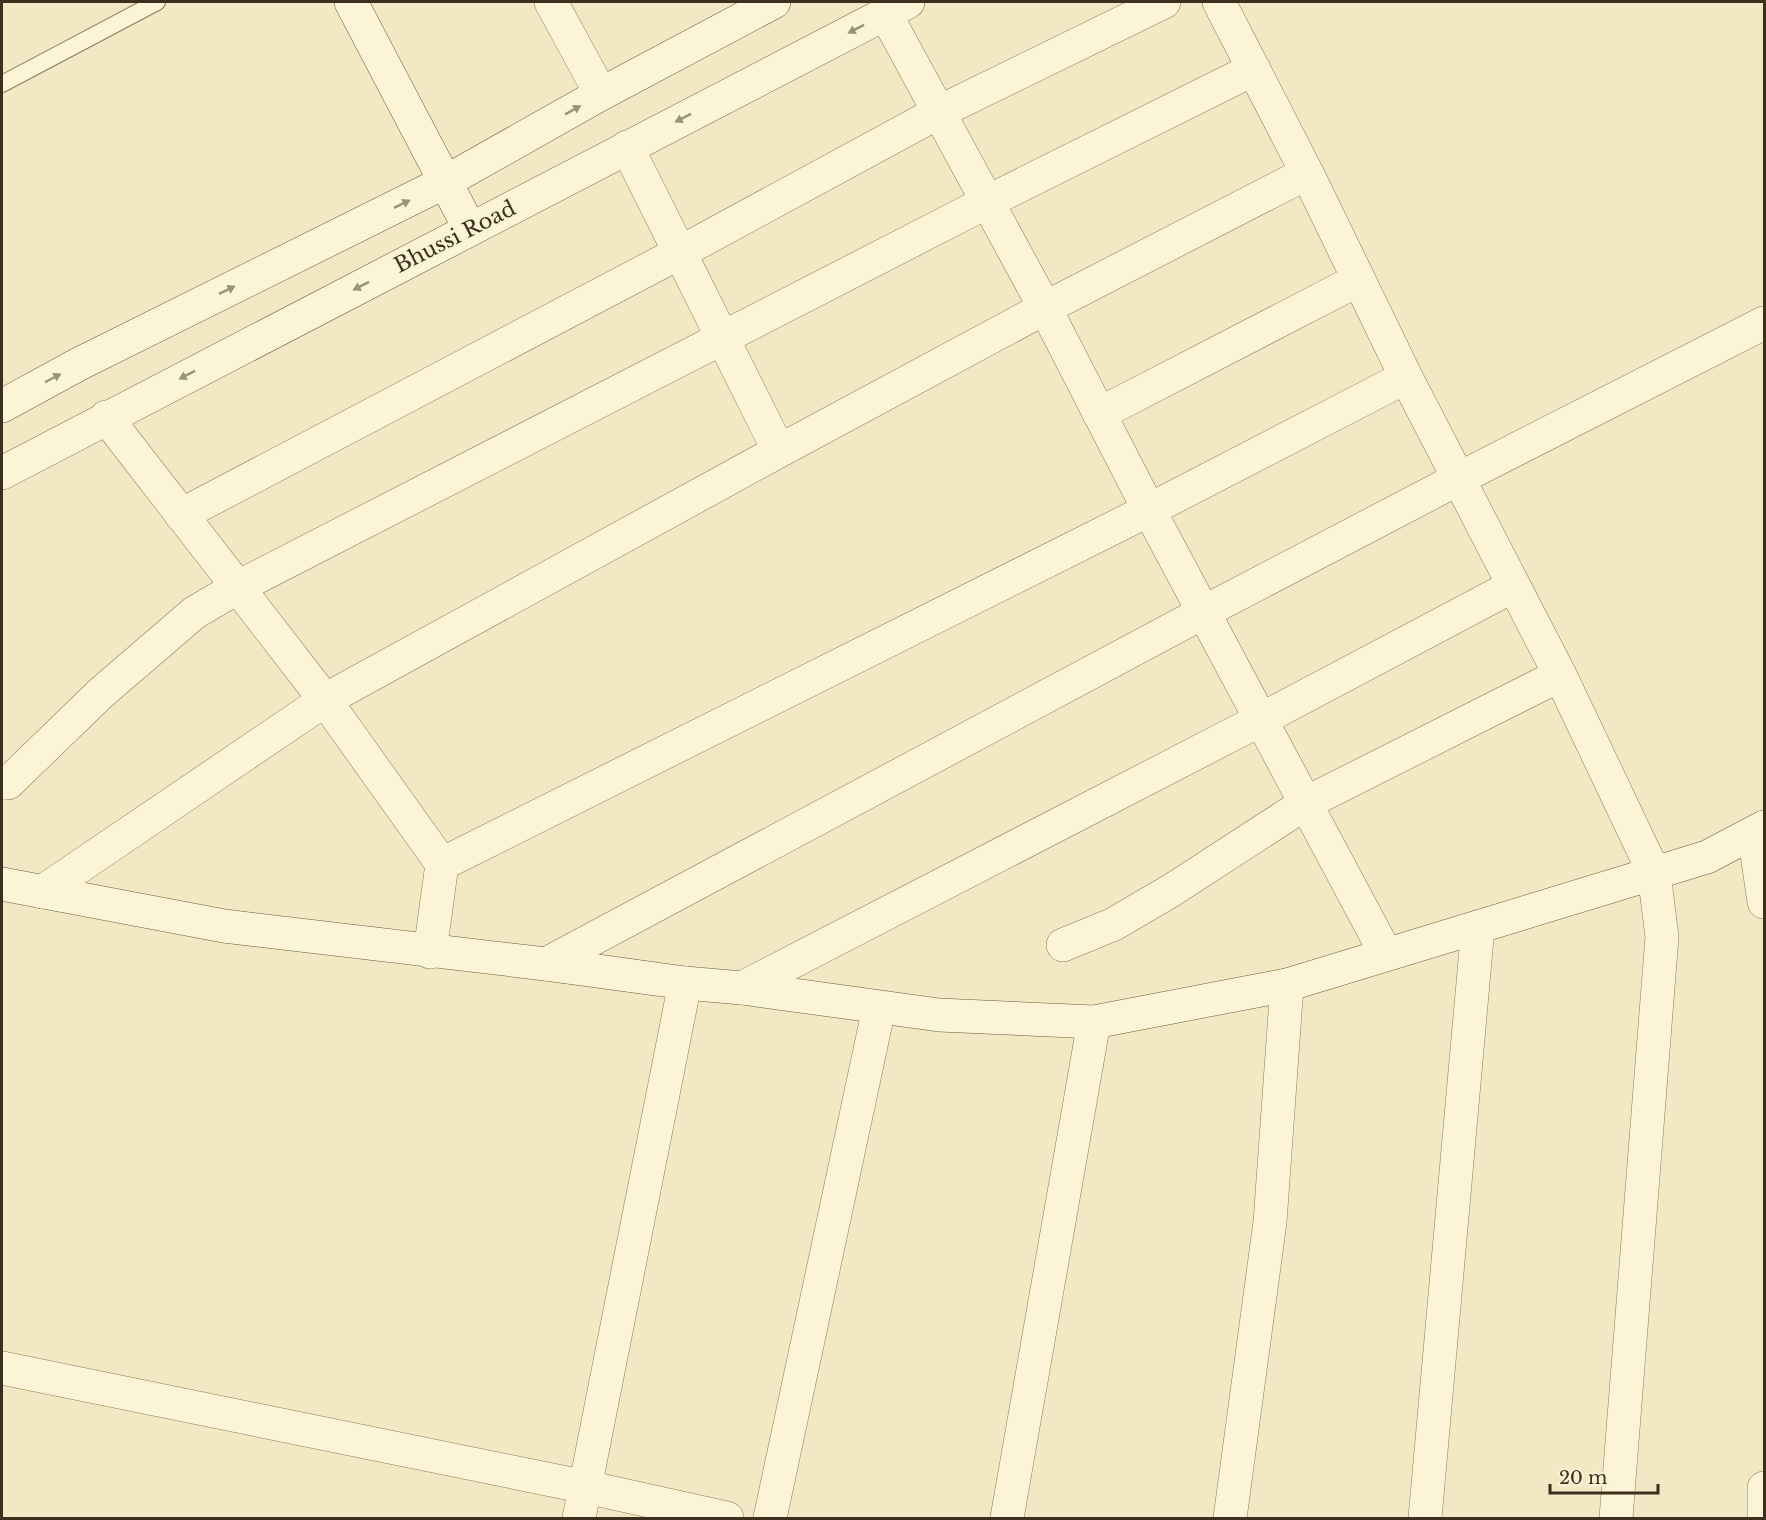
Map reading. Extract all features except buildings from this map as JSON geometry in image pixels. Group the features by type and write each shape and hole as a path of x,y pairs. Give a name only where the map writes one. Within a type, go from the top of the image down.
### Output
{"street":[{"path":"351,2 470,229"},
{"path":"551,2 601,94"},
{"path":"2,405 79,364 445,182 601,94 774,2"},
{"path":"182,515 679,253 939,112 1164,2"},
{"path":"1219,2 1307,173 1406,377 1560,675 1654,873 1662,937 1616,1518"},
{"path":"896,7 939,112 1386,954"},
{"name":"Bhussi Road","path":"2,473 896,7"},
{"path":"8,783 101,693 194,613 238,587 987,202 1254,69"},
{"path":"627,147 779,451"},
{"path":"42,892 325,700 1045,308 1307,173"},
{"path":"1100,414 1358,280"},
{"path":"546,964 1204,612 1764,323"},
{"path":"442,864 1149,510 1406,377"},
{"path":"106,417 325,700 442,864 430,952"},
{"path":"742,988 1262,719 1513,586"},
{"path":"1063,945 1114,924 1172,890 1306,802 1560,675"},
{"path":"2,884 224,926 685,983 742,988 939,1015 1094,1022 1287,985 1707,856 1759,830 1764,902"},
{"path":"1425,1518 1478,927"},
{"path":"579,1518 685,983"},
{"path":"1230,1518 1270,1222 1287,985"},
{"path":"770,1518 879,1008"},
{"path":"1007,1518 1094,1022"},
{"path":"2,1368 727,1518"},
{"path":"1764,1488 1764,1518"}],"lane":[{"path":"2,84 157,2"}]}
